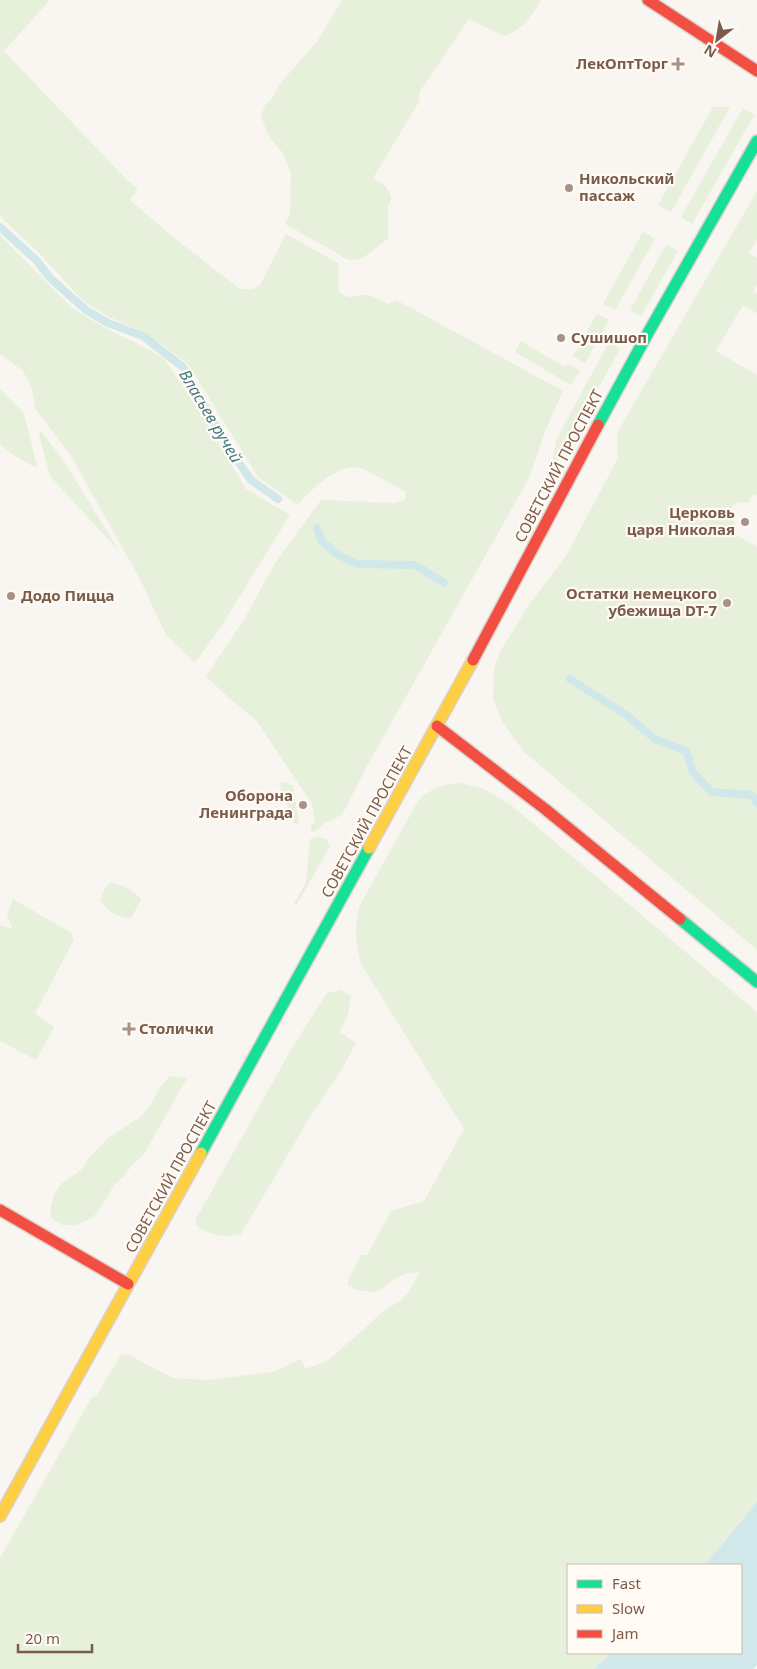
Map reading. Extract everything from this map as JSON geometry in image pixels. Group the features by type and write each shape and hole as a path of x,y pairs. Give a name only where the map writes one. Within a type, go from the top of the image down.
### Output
{"main road":[{"path":"648,0 757,71"},
{"name":"СОВЕТСКИЙ ПРОСПЕКТ","path":"0,1516 437,726 648,333 757,141"},
{"path":"437,726 545,808 757,982"},
{"path":"0,1210 128,1284"}],"green space":[{"path":"0,0 50,0 4,51 126,179 138,189 130,200 174,238 240,289 252,289 260,285 286,234 338,263 339,292 343,295 349,297 369,295 389,304 396,300 563,391 546,429 529,478 367,766 342,815 326,822 314,832 311,831 311,824 315,823 312,804 256,720 206,676 245,618 275,563 321,500 395,503 405,500 406,492 364,469 355,467 336,472 327,478 298,505 258,477 188,364 143,332 109,317 83,301 40,254 3,219 0,215"},
{"path":"342,0 541,0 530,17 521,26 504,36 469,19 420,91 419,102 373,178 384,185 389,191 391,199 388,206 388,238 357,260 342,257 285,224 290,213 291,173 282,152 269,137 261,116 265,105 272,99 279,85 318,40"},
{"path":"713,107 730,107 671,212 658,205"},
{"path":"743,108 754,115 692,224 681,217"},
{"path":"757,191 757,240 749,253 757,258 757,284 753,291 757,294 757,313 743,305 716,351 757,375 757,495 752,496 748,503 738,502 734,504 730,511 732,519 736,524 731,532 757,547 757,950 523,751 502,721 493,698 494,668 501,650 530,603 566,556 618,458 617,433"},
{"path":"643,232 655,239 615,310 603,304"},
{"path":"0,235 72,308 104,327 163,357 203,417 246,489 290,515 222,625 195,663 166,635 140,579 71,456 36,410 31,386 23,371 0,354"},
{"path":"666,245 678,251 641,316 630,310"},
{"path":"597,314 609,320 585,363 573,356"},
{"path":"521,341 565,367 568,364 580,370 571,385 515,352"},
{"path":"609,342 620,349 555,466 552,464 556,440"},
{"path":"0,389 24,413 37,467 9,452 0,444"},
{"path":"41,431 65,463 119,551 50,476 39,435"},
{"path":"288,782 289,785 293,785 299,824 294,823 281,788 280,783"},
{"path":"460,783 482,788 511,805 757,1012 757,1502 706,1564 567,1564 567,1654 611,1654 594,1669 0,1669 0,1558 92,1397 96,1396 121,1355 127,1354 173,1378 208,1380 273,1372 301,1359 305,1369 327,1361 381,1313 401,1300 409,1292 420,1272 412,1272 400,1276 376,1292 357,1290 348,1285 348,1280 361,1255 367,1255 391,1211 424,1201 464,1129 361,964 356,941 356,928 360,905 418,801 437,788"},
{"path":"319,837 326,839 330,846 296,906 294,904 306,882 310,839"},
{"path":"110,883 128,888 141,900 131,918 113,913 100,900 105,888"},
{"path":"13,899 70,932 74,939 35,1014 54,1027 36,1060 0,1041 0,925 12,928 7,916"},
{"path":"341,990 351,997 348,1014 340,1032 356,1043 342,1069 310,1117 241,1234 217,1235 201,1229 196,1225 196,1219 292,1048 327,993"},
{"path":"170,1076 187,1078 144,1154 115,1184 97,1213 88,1220 76,1225 62,1225 51,1218 51,1205 55,1193 61,1184 81,1170 88,1159 108,1138 139,1118 148,1109 161,1086"}],"water":[{"path":"757,1502 757,1665 753,1669 594,1669 611,1654 742,1654 742,1564 706,1564"}],"waterway":[{"name":"Власьев ручей","path":"0,227 37,261 50,278 86,310 108,323 143,336 183,367 227,446 251,480 278,499"},
{"name":"Власьев ручей","path":"317,528 321,540 335,553 357,564 415,565 444,583"},
{"name":"Власьев ручей","path":"570,679 626,715 655,739 686,751 693,772 711,792 752,795 757,803"}],"traffic: fast":[{"path":"598,425 757,141"},
{"path":"201,1153 369,848"},
{"path":"680,919 757,982"}],"traffic: slow":[{"path":"369,848 473,660"},
{"path":"0,1516 201,1153"}],"traffic: jam":[{"path":"648,0 757,71"},
{"path":"473,660 598,425"},
{"path":"437,726 545,809 680,919"},
{"path":"0,1210 128,1284"}],"place":[{"name":"ЛекОптТорг","path":"678,64"},
{"name":"Никольский пассаж","path":"569,188"},
{"name":"Сушишоп","path":"561,338"},
{"name":"Церковь царя Николая","path":"745,522"},
{"name":"Додо Пицца","path":"11,596"},
{"name":"Остатки немецкого убежища DT-7","path":"727,603"},
{"name":"Оборона Ленинграда","path":"303,805"},
{"name":"Столички","path":"129,1029"}]}
